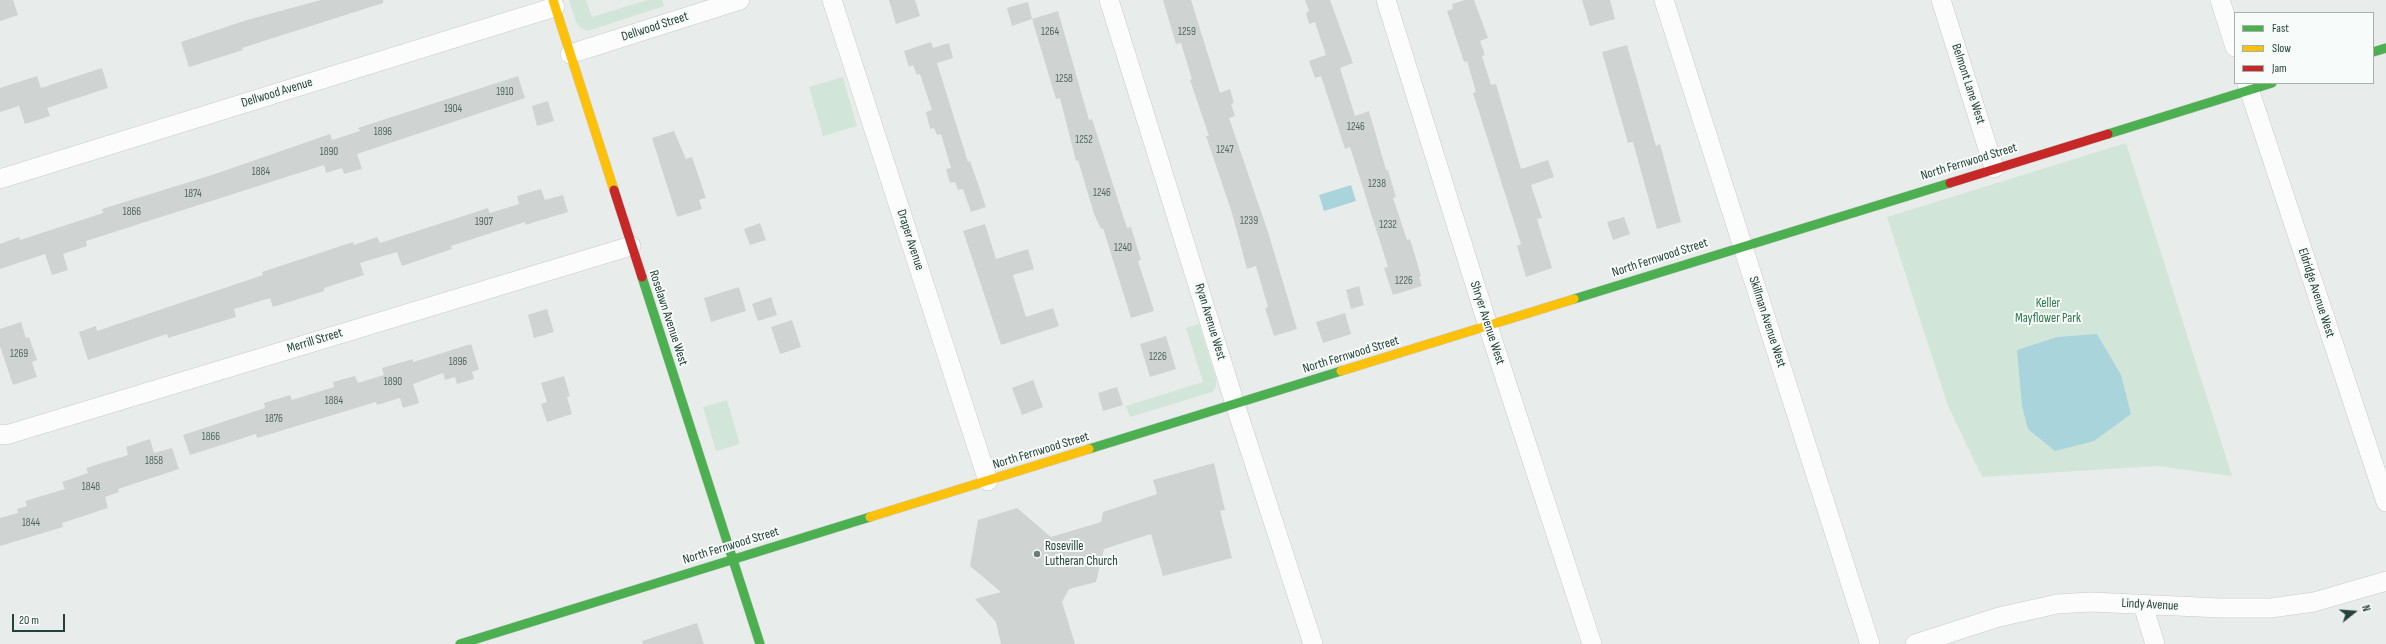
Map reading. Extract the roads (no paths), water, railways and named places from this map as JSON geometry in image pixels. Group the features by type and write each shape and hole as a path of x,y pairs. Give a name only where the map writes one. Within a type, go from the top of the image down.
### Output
{"street":[{"name":"Dellwood Street","path":"570,54 740,0"},
{"name":"Draper Avenue","path":"832,0 988,480"},
{"name":"Ryan Avenue West","path":"1109,0 1235,404 1313,644"},
{"name":"Shryer Avenue West","path":"1386,0 1488,326 1592,644"},
{"name":"Skillman Avenue West","path":"1664,0 1870,644"},
{"name":"Belmont Lane West","path":"1941,0 1994,168"},
{"path":"2220,0 2234,44"},
{"name":"Roselawn Avenue West","path":"554,3 760,644"},
{"name":"Dellwood Avenue","path":"0,179 554,3"},
{"path":"2374,52 2386,48"},
{"name":"North Fernwood Street","path":"460,644 479,641 732,559 1488,326 2248,87 2266,84"},
{"name":"Eldridge Avenue West","path":"2248,87 2386,502"},
{"name":"Merrill Street","path":"0,434 6,435 631,246"},
{"name":"Lindy Avenue","path":"1915,644 2033,608 2091,602 2220,608 2271,608 2314,602 2386,581"},
{"path":"2142,605 2155,644"}],"water":[{"path":"1351,185 1356,201 1324,211 1319,195"},
{"path":"2097,334 2121,375 2131,414 2094,441 2055,451 2028,429 2022,406 2017,350 2057,337"}],"place":[{"name":"Roseville Lutheran Church","path":"1037,554"}],"park label":[{"name":"Keller Mayflower Park","path":"2048,312"}]}
